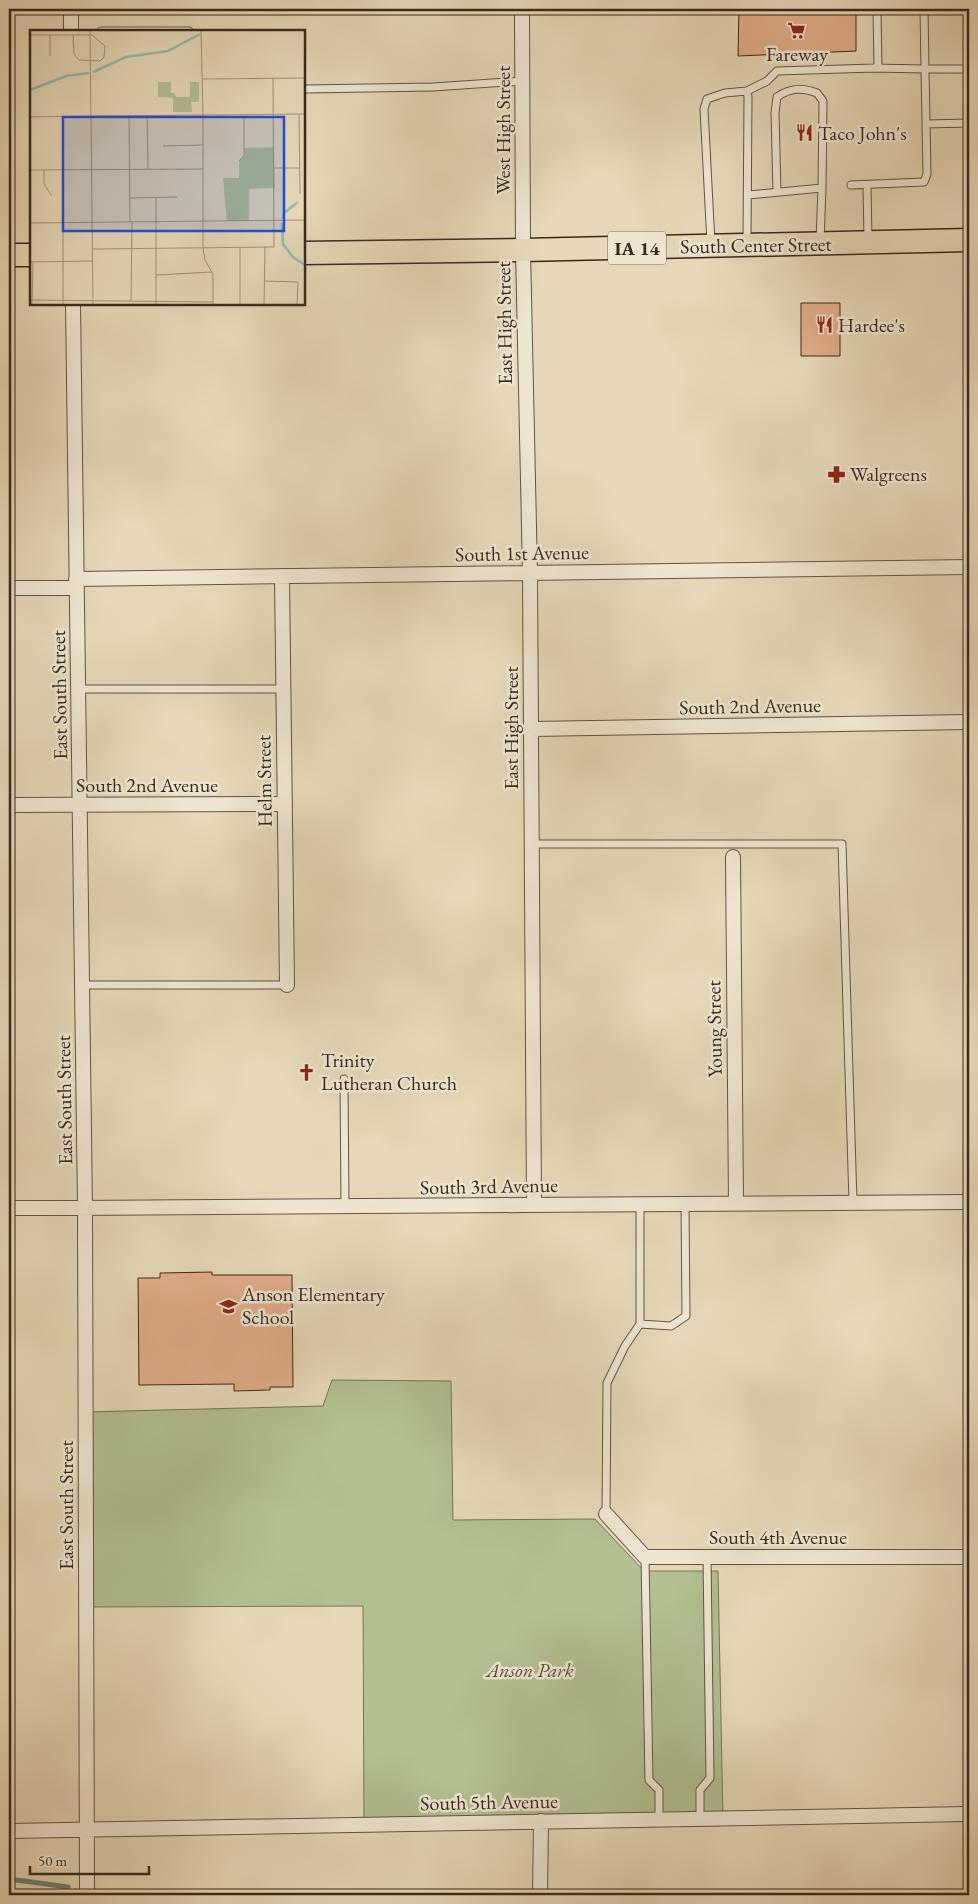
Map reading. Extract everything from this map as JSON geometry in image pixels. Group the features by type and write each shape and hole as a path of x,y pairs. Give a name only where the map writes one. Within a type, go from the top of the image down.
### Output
{"main road":[{"name":"South Center Street","path":"305,252 523,250 969,240"},
{"path":"9,255 30,255"}],"street":[{"path":"71,9 71,30"},
{"name":"West High Street","path":"522,9 523,250"},
{"name":"East High Street","path":"523,250 530,573 534,1205"},
{"name":"East South Street","path":"73,305 85,1208 86,1895"},
{"name":"South 1st Avenue","path":"9,588 76,583 282,576 969,567"},
{"name":"Helm Street","path":"282,576 287,985"},
{"name":"South 2nd Avenue","path":"531,729 969,722"},
{"name":"South 2nd Avenue","path":"9,805 285,804"},
{"name":"Young Street","path":"733,856 736,1202"},
{"name":"South 3rd Avenue","path":"9,1208 345,1208 736,1202 969,1202"},
{"path":"606,1514 645,1556"},
{"name":"South 4th Avenue","path":"645,1556 969,1557"},
{"name":"South 5th Avenue","path":"9,1831 969,1814"},
{"path":"540,1895 541,1821"}],"lane":[{"path":"878,9 878,68"},
{"path":"851,185 924,182 927,174 924,9"},
{"path":"712,246 704,109 707,99 725,92 747,90 767,81 777,71 878,68 969,69"},
{"path":"305,89 433,87 522,81"},
{"path":"777,192 775,113 777,97 787,90 799,88 817,93 823,101 820,244"},
{"path":"747,90 747,245"},
{"path":"926,124 969,122"},
{"path":"867,185 868,242"},
{"path":"748,195 822,188"},
{"path":"78,689 283,689"},
{"path":"531,844 842,844 853,1202"},
{"path":"83,985 287,985"},
{"path":"344,1079 345,1208"},
{"path":"640,1324 671,1326 686,1316 685,1203"},
{"path":"606,1514 607,1383 625,1346 640,1324 640,1204"},
{"path":"645,1556 649,1780 659,1790 659,1820"},
{"path":"700,1819 700,1790 710,1778 707,1557"}],"green space":[{"name":"Anson Park","path":"332,1380 451,1381 453,1520 595,1519 644,1571 718,1571 723,1819 364,1824 363,1606 86,1607 86,1412 323,1406"}],"building":[{"name":"Fareway","path":"739,9 856,9 856,51 738,56"},
{"path":"801,303 840,303 840,356 801,356"},
{"name":"Anson Elementary School","path":"212,1272 212,1275 292,1275 293,1387 270,1387 270,1390 234,1391 234,1384 139,1385 138,1278 160,1278 160,1273"}],"waterway":[{"path":"9,1879 68,1887"},
{"path":"111,1894 119,1895"}],"place":[{"name":"Fareway","path":"797,30"},
{"name":"Taco John's","path":"804,133"},
{"name":"Hardee's","path":"824,325"},
{"name":"Walgreens","path":"836,474"},
{"name":"Trinity Lutheran Church","path":"307,1072"},
{"name":"Anson Elementary School","path":"228,1306"}]}
